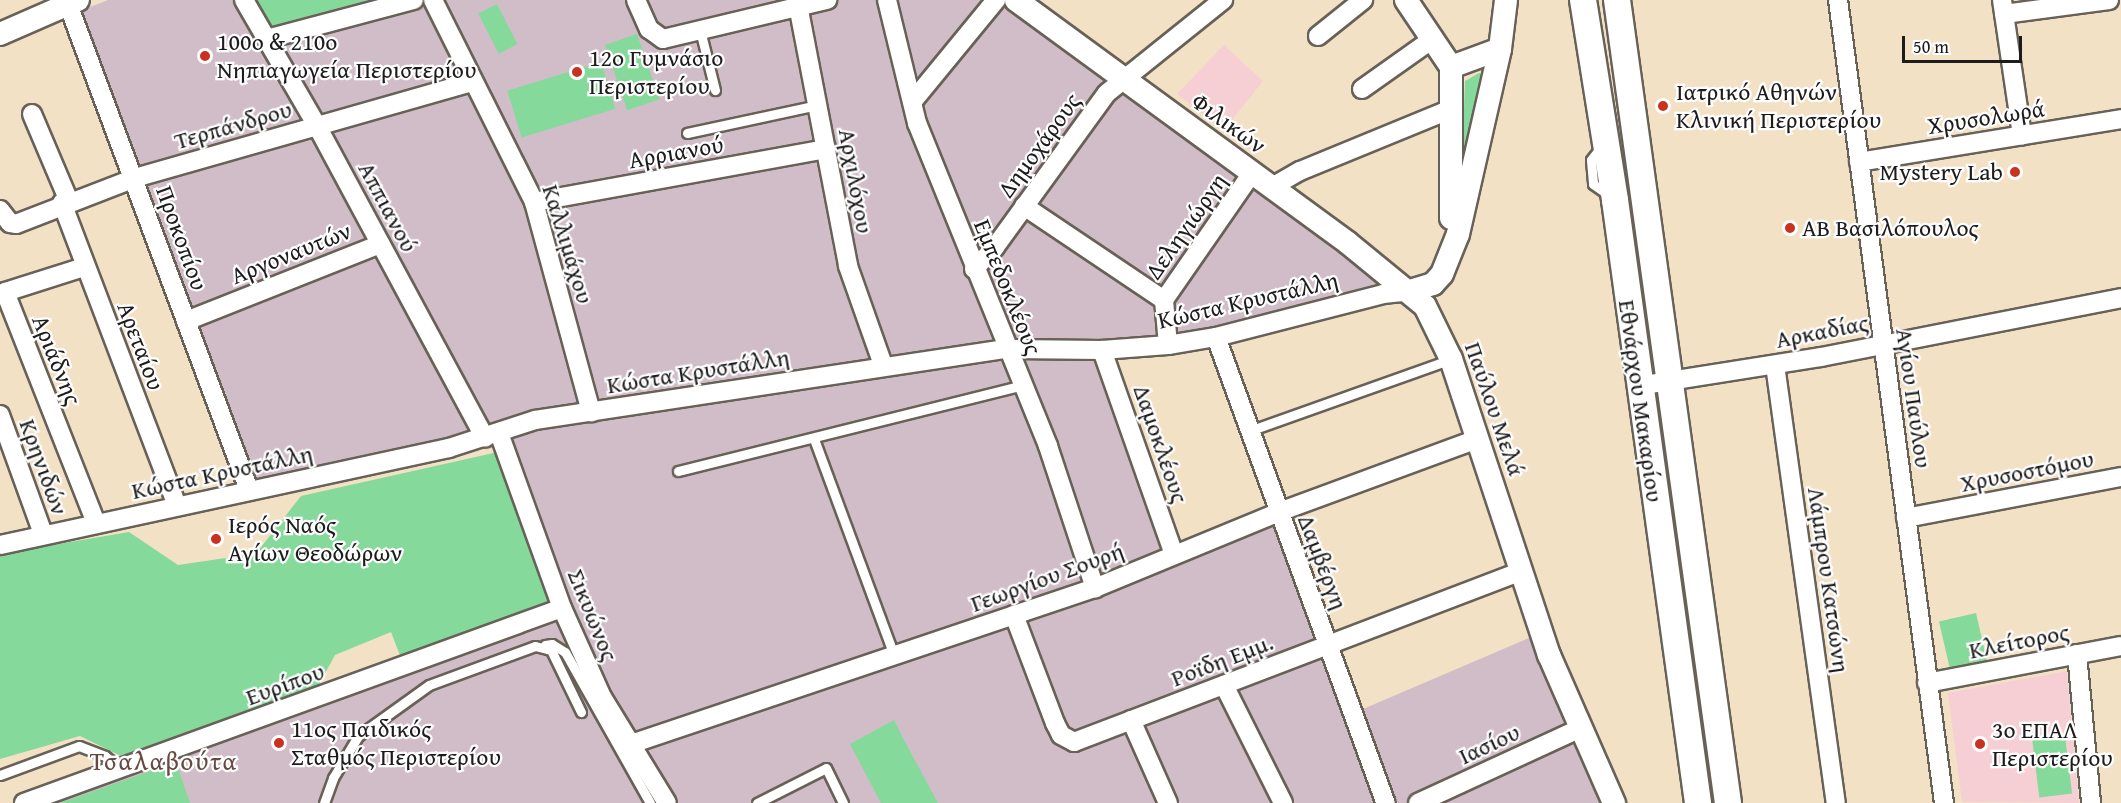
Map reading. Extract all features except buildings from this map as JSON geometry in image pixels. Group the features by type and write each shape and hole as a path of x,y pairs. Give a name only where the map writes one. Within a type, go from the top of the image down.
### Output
{"main road":[{"name":"Εθνάρχου Μακαρίου","path":"1583,0 1615,200 1638,386 1698,803"},
{"name":"Εθνάρχου Μακαρίου","path":"1617,0 1728,803"}],"street":[{"name":"Αππιανού","path":"244,0 317,126 380,244 492,436"},
{"path":"267,39 414,0"},
{"name":"Καλλιμάχου","path":"434,0 534,202 591,412"},
{"path":"636,0 654,36 663,39 798,3 827,0"},
{"name":"Εμπεδοκλέους","path":"887,0 917,123 1006,349 1023,385 1095,588"},
{"path":"913,101 996,0"},
{"name":"Φιλικών","path":"1016,0 1252,172 1410,291"},
{"name":"Δημοχάρους","path":"974,269 1121,78 1223,0"},
{"path":"1318,36 1363,0"},
{"path":"1406,0 1434,38 1451,67 1449,256"},
{"path":"1410,291 1433,284 1449,256 1500,49 1506,0"},
{"name":"Αγίου Παύλου","path":"1838,0 1944,803"},
{"path":"2022,136 2003,7 2109,0"},
{"path":"0,34 73,2"},
{"name":"Προκοπίου","path":"73,2 186,321 249,490"},
{"name":"Αρχιλόχου","path":"798,3 848,266 883,366"},
{"path":"1362,89 1434,38"},
{"path":"1451,67 1500,49"},
{"name":"Τερπάνδρου","path":"5,216 16,224 66,202 135,178 473,82"},
{"path":"1272,187 1300,171 1451,109"},
{"name":"Αρεταίου","path":"32,114 66,202 84,267 177,506"},
{"name":"Χρυσολωρά","path":"1859,162 2121,119"},
{"name":"Αρριανού","path":"534,202 826,149"},
{"name":"Δεληγιώργη","path":"1168,345 1164,300 1252,172"},
{"path":"1024,206 1164,300"},
{"name":"Αργοναυτών","path":"186,321 380,244"},
{"name":"Αριάδνης","path":"84,267 5,292 4,303 96,523"},
{"name":"Κώστα Κρυστάλλη","path":"0,545 492,436 535,420 1006,349 1102,350 1168,345 1216,337 1383,294 1410,291"},
{"name":"Παύλου Μελά","path":"1410,291 1435,321 1451,359 1549,655 1614,803"},
{"name":"Αρκαδίας","path":"1638,386 1774,365 2121,298"},
{"name":"Δαμβέργη","path":"1216,337 1386,803"},
{"name":"Δαμοκλέους","path":"1102,350 1174,555"},
{"name":"Λάμπρου Κατσώνη","path":"1774,365 1836,803"},
{"name":"Κρηνιδών","path":"0,415 43,534"},
{"name":"Σικυώνος","path":"492,436 562,608 628,745 667,803"},
{"name":"Γεωργίου Σουρή","path":"628,745 1095,588 1279,512 1477,439"},
{"name":"Χρυσοστόμου","path":"1906,518 2121,477"},
{"name":"Ροϊδη Εμμ.","path":"1014,615 1060,735 1074,742 1521,571"},
{"name":"Ευρίπου","path":"24,803 562,608"},
{"name":"Κλείτορος","path":"1927,683 2121,646"},
{"path":"2077,654 2091,803"},
{"path":"1224,685 1283,803"},
{"path":"1131,720 1168,803"},
{"name":"Ιασίου","path":"1418,803 1581,728"}],"lane":[{"path":"700,30 715,90"},
{"path":"687,133 818,105"},
{"path":"1249,431 1451,359"},
{"path":"678,471 814,439 1023,385"},
{"path":"814,439 894,656"},
{"path":"324,803 333,778 358,736 429,685 552,644 565,652 650,803"},
{"path":"545,645 551,650 581,712"},
{"path":"0,775 80,746 105,756 120,769"},
{"path":"757,803 826,768 843,803"}],"shaded area":[{"path":"108,0 1000,0 1384,278 1379,286 1194,338 1096,344 1174,561 1276,520 1349,715 1531,637 1607,803 49,803 570,613 504,430 318,472 249,480 77,12"},
{"path":"1224,45 1263,81 1224,130 1177,94"},
{"path":"2067,671 2079,803 1962,802 1948,693"}],"green space":[{"path":"255,0 369,0 273,28"},
{"path":"497,4 517,44 499,54 478,14"},
{"path":"637,34 659,99 627,110 605,45"},
{"path":"601,62 615,109 522,138 507,91"},
{"path":"1479,73 1484,75 1462,166 1465,81"},
{"path":"498,452 555,602 401,658 391,632 335,655 316,690 125,758 80,736 0,759 0,554 129,532 178,565 246,555 258,551 301,496"},
{"path":"1976,613 1987,661 1950,669 1939,622"},
{"path":"894,720 938,803 881,803 850,744"},
{"path":"2065,736 2072,794 2039,798 2032,740"},
{"path":"176,762 190,803 60,803"}],"place":[{"name":"100ο & 210ο Νηπιαγωγεία Περιστερίου","path":"205,56"},
{"name":"12ο Γυμνάσιο Περιστερίου","path":"577,72"},
{"name":"Ιατρικό Αθηνών Κλινική Περιστερίου","path":"1663,106"},
{"name":"Mystery Lab","path":"2015,172"},
{"name":"ΑΒ Βασιλόπουλος","path":"1790,228"},
{"name":"Ιερός Ναός Αγίων Θεοδώρων","path":"216,539"},
{"name":"11ος Παιδικός Σταθμός Περιστερίου","path":"279,743"},
{"name":"3ο ΕΠΑΛ Περιστερίου","path":"1980,744"}],"district":[{"name":"Τσαλαβούτα","path":"164,761"}]}
